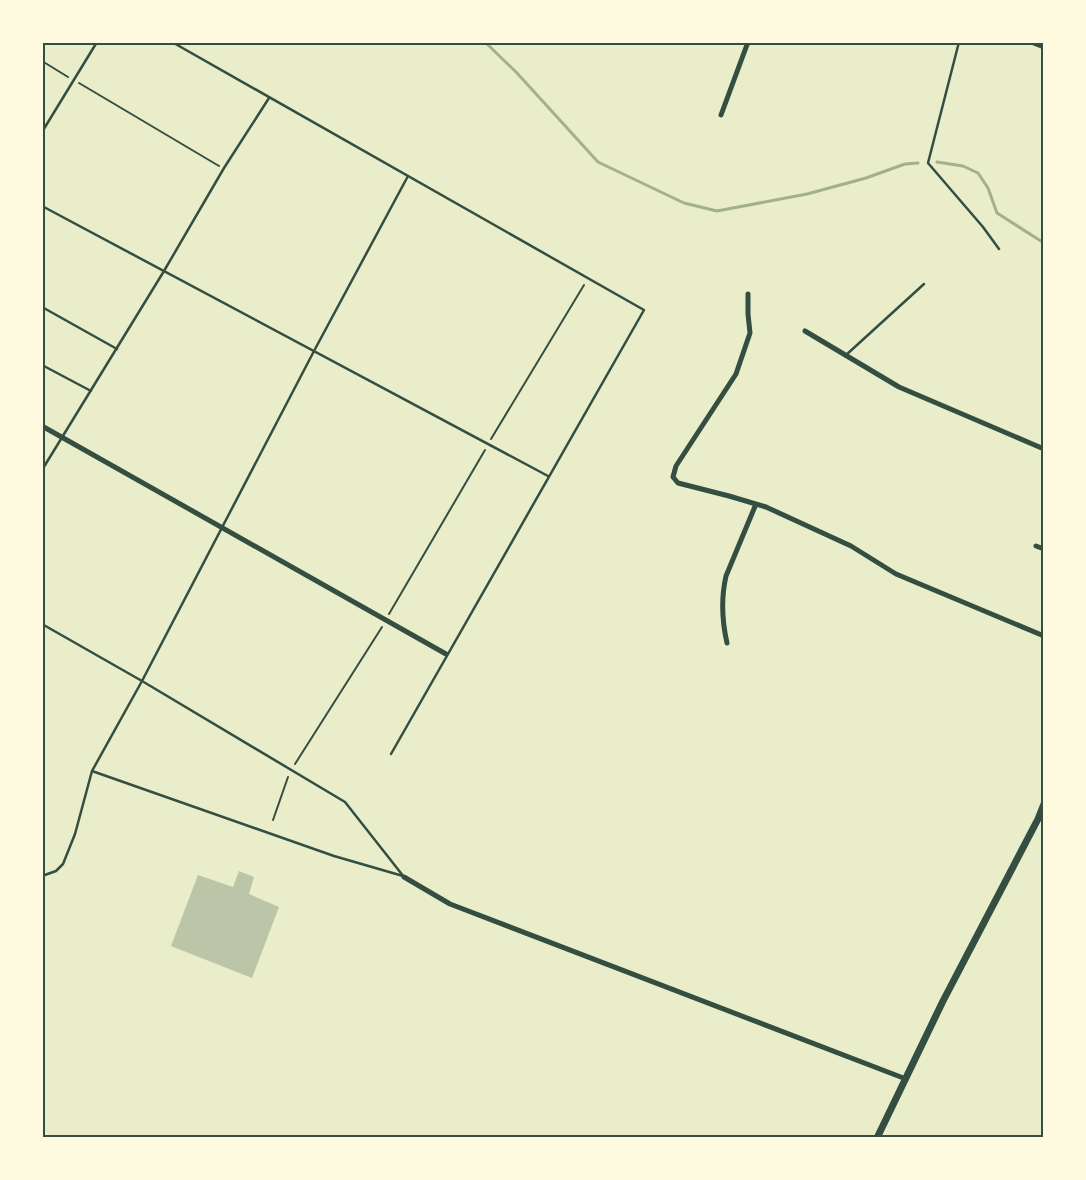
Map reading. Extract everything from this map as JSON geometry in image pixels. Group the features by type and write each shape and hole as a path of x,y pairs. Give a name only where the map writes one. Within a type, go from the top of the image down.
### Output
{"main road":[{"path":"877,1138 943,1001 1038,819 1044,804"}],"street":[{"path":"721,115 748,42"},
{"path":"1031,42 1044,48"},
{"path":"748,294 750,333 736,374 676,466 673,477 678,483 756,504 852,546 896,574 1044,636"},
{"path":"805,331 899,387 1044,448"},
{"path":"42,426 446,654"},
{"path":"727,643 722,621 723,587 756,504"},
{"path":"1036,546 1044,549"},
{"path":"404,877 450,904 906,1079"}],"lane":[{"path":"42,132 97,42"},
{"path":"172,42 644,310 446,654 391,754"},
{"path":"959,42 928,163 983,227 999,249"},
{"path":"42,470 117,349 224,168 269,97"},
{"path":"42,876 56,871 63,864 75,834 92,771 142,681 221,527 408,176"},
{"path":"42,206 548,476"},
{"path":"846,356 924,284"},
{"path":"42,307 117,349"},
{"path":"42,365 90,391"},
{"path":"42,624 142,681 345,802 404,877"},
{"path":"92,771 334,856 404,877"}],"path":[{"path":"42,61 224,168"},
{"path":"273,820 291,770 386,620 488,444 588,279"}],"building":[{"path":"239,871 254,877 249,894 279,907 252,978 171,946 198,875 233,887"}],"waterway":[{"path":"485,42 517,73 598,162 684,203 717,211 807,194 866,178 905,164 918,163"},
{"path":"937,162 963,166 978,173 988,188 997,213 1044,243"}]}
